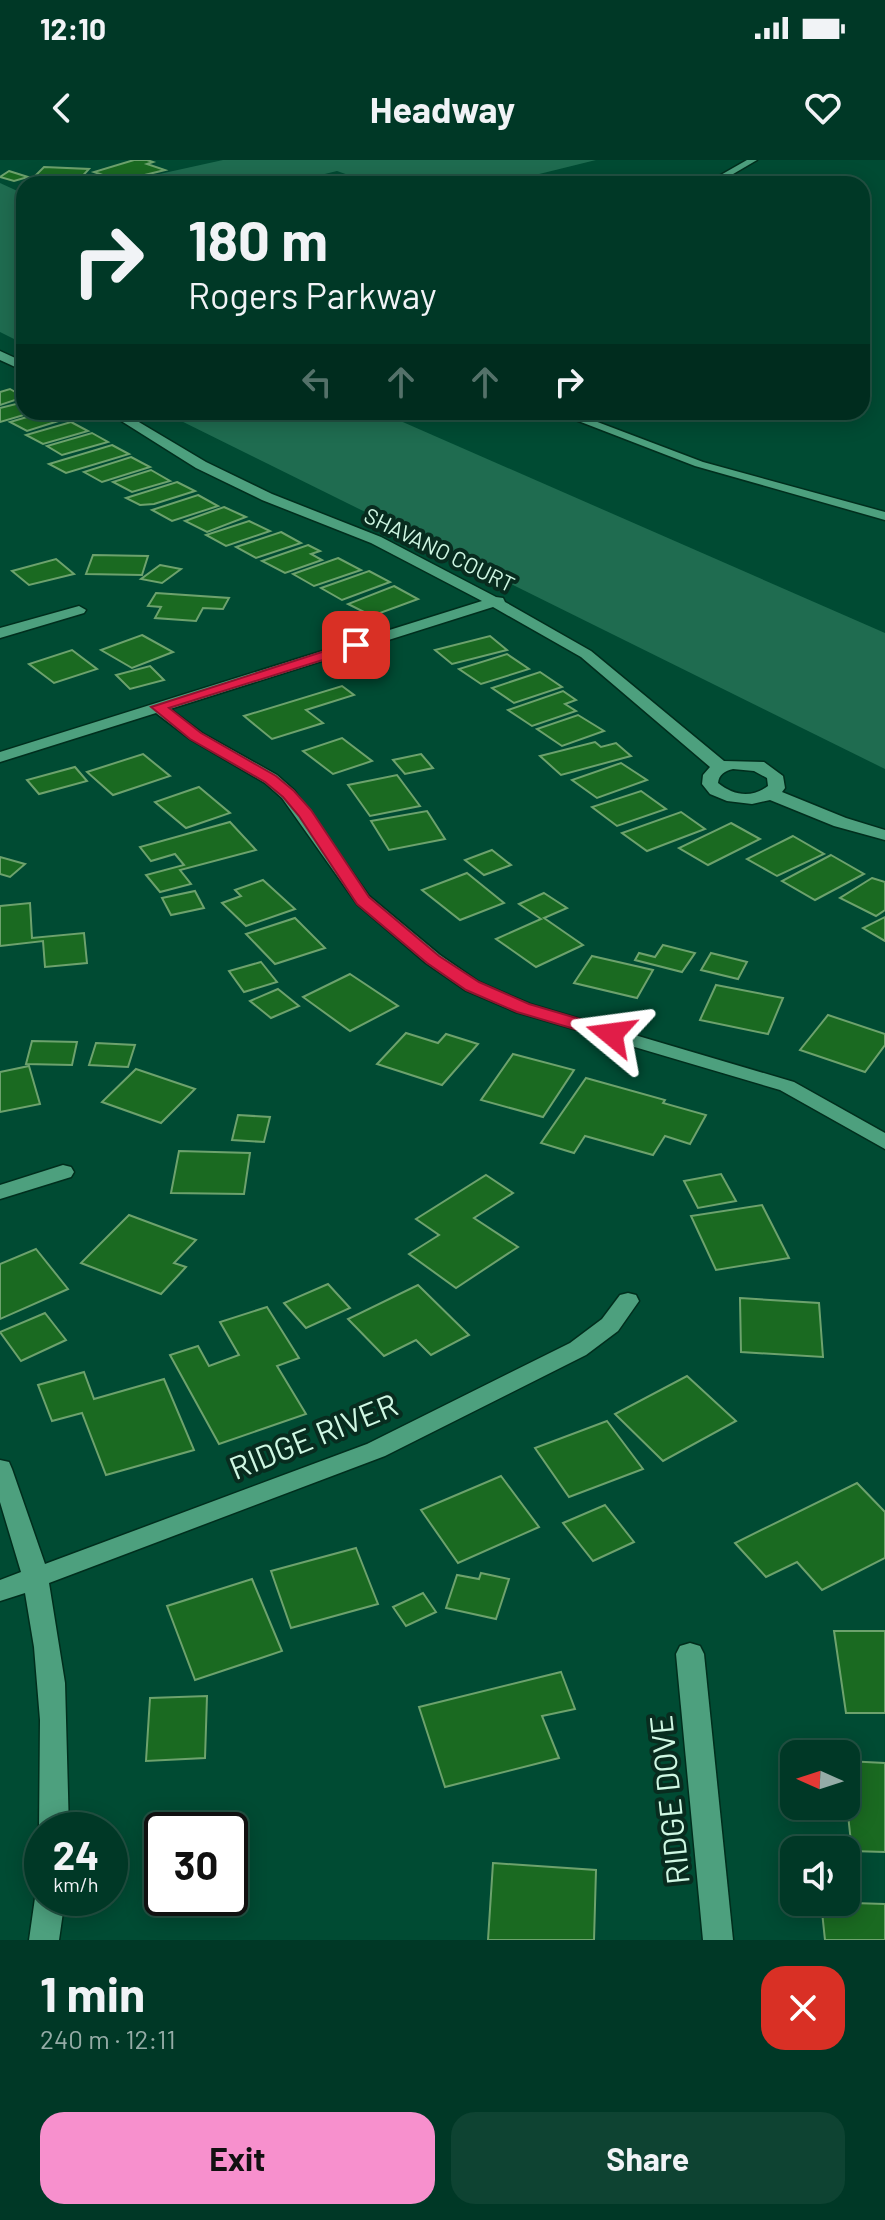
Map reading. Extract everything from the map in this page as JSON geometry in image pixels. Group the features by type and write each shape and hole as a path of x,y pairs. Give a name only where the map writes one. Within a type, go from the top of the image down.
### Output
{"street":[{"name":"SHAVANO COURT","path":"126,420 201,465 267,497 376,540 498,601 586,654 721,767"},
{"path":"0,757 498,601"},
{"path":"0,633 79,610"},
{"path":"158,707 196,736 271,779 288,794 305,813 363,900 433,959 472,986 523,1008 787,1086 885,1142"},
{"path":"771,794 779,782 768,770 745,764 721,767 709,777 710,784 724,795 749,799 771,794 840,822 885,835"},
{"path":"0,1192 63,1172"},
{"name":"RIDGE RIVER","path":"0,1591 376,1450 578,1349 610,1325 628,1301"},
{"path":"0,1469 25,1537 47,1637 57,1754 55,1812"},
{"name":"RIDGE DOVE","path":"690,1654 718,1940"},
{"path":"44,1940 47,1916"}],"lane":[{"path":"724,176 753,160"},
{"path":"582,420 699,464 885,516"}],"green space":[{"path":"223,160 596,160 531,176 351,176 337,171 317,176 150,176"},
{"path":"0,183 16,190 16,340 0,332"},
{"path":"179,420 398,420 885,633 885,769"}],"building":[{"path":"134,160 147,160 153,162 147,164 165,170 140,176 106,176 94,172"},
{"path":"44,167 89,169 83,176 35,176"},
{"path":"9,171 25,176 16,176 14,181 0,177"},
{"path":"10,389 16,392 16,400 0,405 0,392"},
{"path":"16,404 16,417 0,422 0,408"},
{"path":"17,420 62,420 27,431 10,422"},
{"path":"71,422 88,431 43,444 26,435"},
{"path":"92,433 108,442 62,455 47,446"},
{"path":"112,445 129,454 66,473 49,464"},
{"path":"131,457 150,467 102,482 84,472"},
{"path":"151,470 170,481 132,492 113,482"},
{"path":"177,482 195,491 154,504 140,505 126,498"},
{"path":"198,495 218,506 172,521 152,510"},
{"path":"224,507 246,517 207,532 185,521"},
{"path":"249,521 270,531 226,546 206,535"},
{"path":"281,532 301,543 256,558 236,547"},
{"path":"308,545 320,551 311,554 322,560 285,573 262,561"},
{"path":"93,555 148,556 142,575 86,574"},
{"path":"338,558 361,570 314,586 293,574"},
{"path":"56,559 74,574 29,585 12,571"},
{"path":"160,565 181,569 162,583 141,579"},
{"path":"369,571 390,582 342,600 321,588"},
{"path":"394,586 418,599 372,616 348,604"},
{"path":"156,593 229,598 223,609 203,608 196,621 155,618 161,607 148,606"},
{"path":"142,635 173,652 132,668 101,650"},
{"path":"490,636 507,650 452,664 435,650"},
{"path":"72,650 97,669 54,683 29,664"},
{"path":"507,654 529,669 481,684 459,669"},
{"path":"150,666 164,680 130,689 116,675"},
{"path":"540,672 562,687 514,703 492,688"},
{"path":"342,686 354,695 306,710 323,723 272,739 244,716"},
{"path":"563,691 576,700 565,704 576,711 532,726 508,710"},
{"path":"578,715 604,731 562,746 537,729"},
{"path":"342,738 372,761 333,774 303,751"},
{"path":"595,742 601,747 616,743 631,756 561,775 540,756"},
{"path":"143,754 170,776 113,795 87,772"},
{"path":"421,754 433,768 405,774 393,760"},
{"path":"621,763 647,780 597,798 572,780"},
{"path":"75,767 87,781 39,794 27,780"},
{"path":"397,775 420,806 370,816 348,785"},
{"path":"199,787 230,813 186,828 155,802"},
{"path":"641,791 666,809 617,826 592,807"},
{"path":"427,811 445,839 389,850 371,821"},
{"path":"681,812 705,829 647,851 622,833"},
{"path":"230,822 256,850 180,870 191,884 160,892 146,875 184,865 175,854 151,861 140,847"},
{"path":"731,823 760,839 708,865 679,848"},
{"path":"793,836 824,854 777,876 747,859"},
{"path":"492,850 511,865 484,875 465,860"},
{"path":"831,855 864,874 815,900 782,881"},
{"path":"0,857 25,864 10,877 0,874"},
{"path":"467,873 504,903 460,920 422,890"},
{"path":"872,878 885,882 885,910 876,916 840,898"},
{"path":"263,880 295,909 246,926 222,903 241,896 235,890"},
{"path":"195,891 204,908 171,915 162,898"},
{"path":"544,893 567,908 544,918 583,945 536,967 496,939 541,919 519,904"},
{"path":"30,903 32,938 84,933 87,963 45,967 43,941 0,946 0,906"},
{"path":"885,917 885,941 863,928"},
{"path":"295,918 325,948 275,964 246,934"},
{"path":"663,945 695,953 682,972 635,960 639,953 655,957"},
{"path":"711,953 747,962 738,979 701,970"},
{"path":"592,956 653,970 637,998 574,983"},
{"path":"261,962 277,982 244,992 229,971"},
{"path":"350,974 398,1006 350,1031 303,997"},
{"path":"716,985 783,998 768,1034 700,1020"},
{"path":"278,989 299,1006 271,1018 250,1001"},
{"path":"828,1015 885,1034 885,1045 865,1072 800,1050"},
{"path":"406,1033 438,1043 446,1034 478,1044 442,1085 377,1064"},
{"path":"32,1041 77,1042 72,1065 26,1064"},
{"path":"96,1043 135,1045 128,1067 89,1065"},
{"path":"513,1054 574,1070 543,1117 481,1100"},
{"path":"29,1066 40,1104 0,1112 0,1072"},
{"path":"136,1069 195,1089 161,1123 102,1102"},
{"path":"586,1078 706,1115 690,1144 665,1136 653,1155 585,1136 574,1153 541,1143"},
{"path":"238,1115 270,1117 264,1142 232,1140"},
{"path":"179,1151 250,1153 244,1194 171,1193"},
{"path":"721,1174 736,1201 698,1208 684,1181"},
{"path":"486,1175 513,1193 474,1218 518,1247 456,1288 409,1254 439,1235 416,1219"},
{"path":"762,1205 789,1258 716,1270 691,1216"},
{"path":"129,1215 196,1240 174,1263 186,1267 161,1294 81,1263"},
{"path":"36,1249 68,1289 0,1319 0,1264"},
{"path":"328,1284 350,1308 306,1328 284,1303"},
{"path":"418,1285 469,1335 431,1355 416,1340 384,1356 348,1319"},
{"path":"740,1298 819,1303 823,1357 741,1352"},
{"path":"267,1307 299,1358 277,1366 306,1414 219,1444 170,1355 198,1346 209,1366 239,1355 220,1322"},
{"path":"45,1313 66,1340 21,1361 0,1332"},
{"path":"84,1372 94,1399 164,1379 194,1450 106,1475 82,1413 52,1421 38,1385"},
{"path":"687,1376 736,1421 663,1461 615,1414"},
{"path":"607,1421 643,1469 569,1497 535,1448"},
{"path":"501,1476 539,1527 458,1563 421,1510"},
{"path":"857,1483 885,1512 885,1558 822,1590 797,1562 766,1577 735,1543"},
{"path":"605,1505 634,1542 593,1561 563,1523"},
{"path":"356,1548 378,1604 291,1628 271,1571"},
{"path":"481,1573 509,1579 496,1619 446,1608 457,1575 479,1579"},
{"path":"252,1579 282,1651 195,1680 167,1606"},
{"path":"423,1593 436,1612 406,1626 393,1607"},
{"path":"834,1631 885,1631 885,1713 846,1713"},
{"path":"561,1672 575,1709 542,1716 559,1758 445,1787 419,1707"},
{"path":"207,1696 205,1758 146,1761 150,1698"},
{"path":"860,1762 885,1763 885,1852 860,1851 860,1836 850,1836 849,1820 860,1820"},
{"path":"493,1863 596,1870 594,1940 488,1940"},
{"path":"860,1903 885,1904 885,1940 825,1940 822,1916 860,1916"}],"route":[{"path":"356,645 158,707 196,736 271,779 288,794 305,813 363,900 433,959 472,986 523,1008 611,1034"}]}
